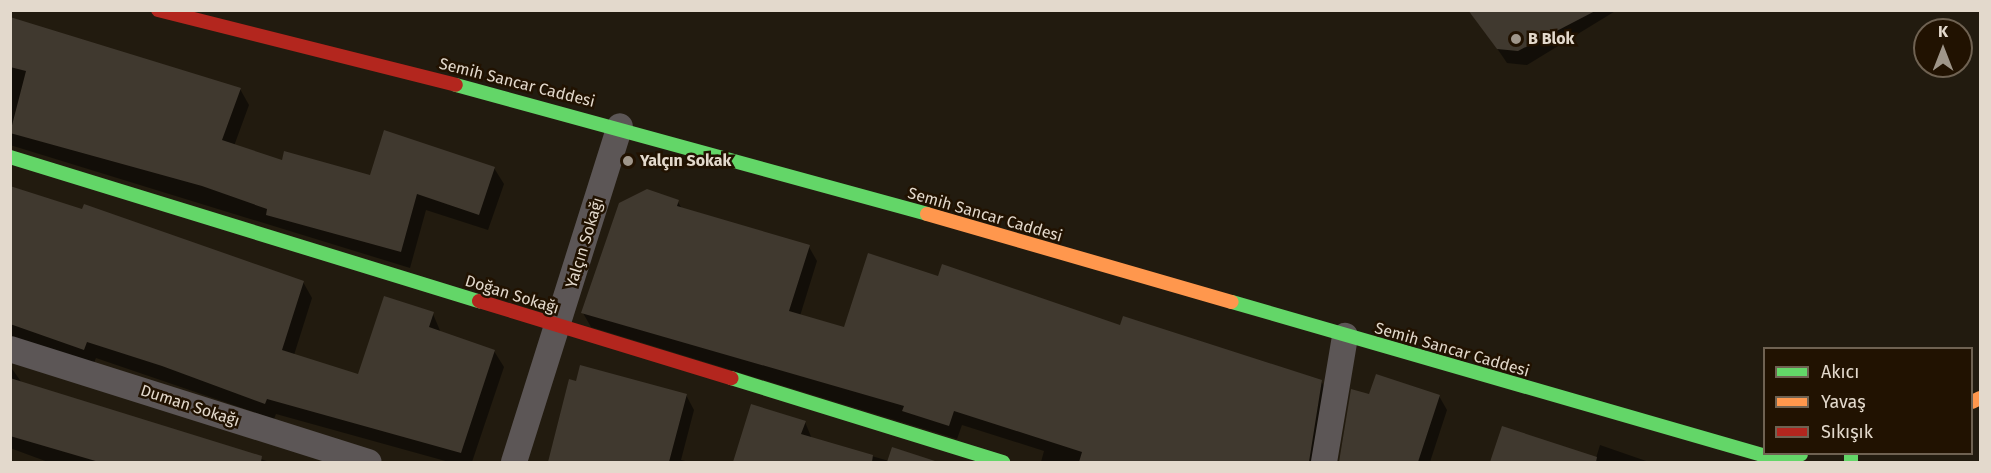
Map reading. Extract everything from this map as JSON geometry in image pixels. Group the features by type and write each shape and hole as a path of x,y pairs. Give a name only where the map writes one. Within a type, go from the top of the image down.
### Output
{"street":[{"name":"Semih Sancar Caddesi","path":"158,10 620,126 1761,459 1788,455"},
{"name":"Yalçın Sokağı","path":"514,462 560,327 620,126"},
{"name":"Doğan Sokağı","path":"10,157 1003,462"},
{"path":"1324,462 1345,336"},
{"name":"Duman Sokağı","path":"10,349 369,462"}],"building":[{"name":"B Blok","path":"1468,10 1597,10 1518,51 1497,49"},
{"path":"10,17 241,88 222,140 282,160 284,151 370,175 384,130 495,167 479,215 417,194 401,252 266,215 267,209 202,186 10,133 26,71 10,67"},
{"path":"10,186 82,209 84,204 304,281 282,350 358,374 384,296 434,312 429,327 495,350 461,453 267,399 265,404 162,366 87,342 84,350 10,324"},
{"path":"647,189 679,200 677,206 810,245 789,311 844,327 868,253 938,276 942,264 1120,325 1123,316 1322,380 1309,462 1079,462 1082,452 954,411 949,426 902,411 904,406 581,313 619,203"},
{"path":"580,365 687,394 669,462 548,462 569,379 576,381"},
{"path":"1376,374 1440,395 1418,462 1339,462 1351,389 1369,394"},
{"path":"10,378 262,456 261,462 99,462 10,436"},
{"path":"751,404 806,421 801,434 873,455 872,462 733,462"},
{"path":"1502,426 1597,457 1596,462 1490,462"},
{"path":"892,447 938,462 887,462"}],"traffic: fast":[{"path":"456,85 927,214"},
{"path":"10,157 479,301"},
{"path":"1232,302 1763,455"},
{"path":"731,378 1003,462"},
{"path":"1851,455 1851,462"}],"traffic: slow":[{"path":"927,214 1232,302"},
{"path":"1973,402 1980,398"}],"traffic: jam":[{"path":"158,10 456,85"},
{"path":"479,301 731,378"}],"place":[{"name":"B Blok","path":"1516,39"},
{"name":"Yalçın Sokak","path":"628,161"}]}
